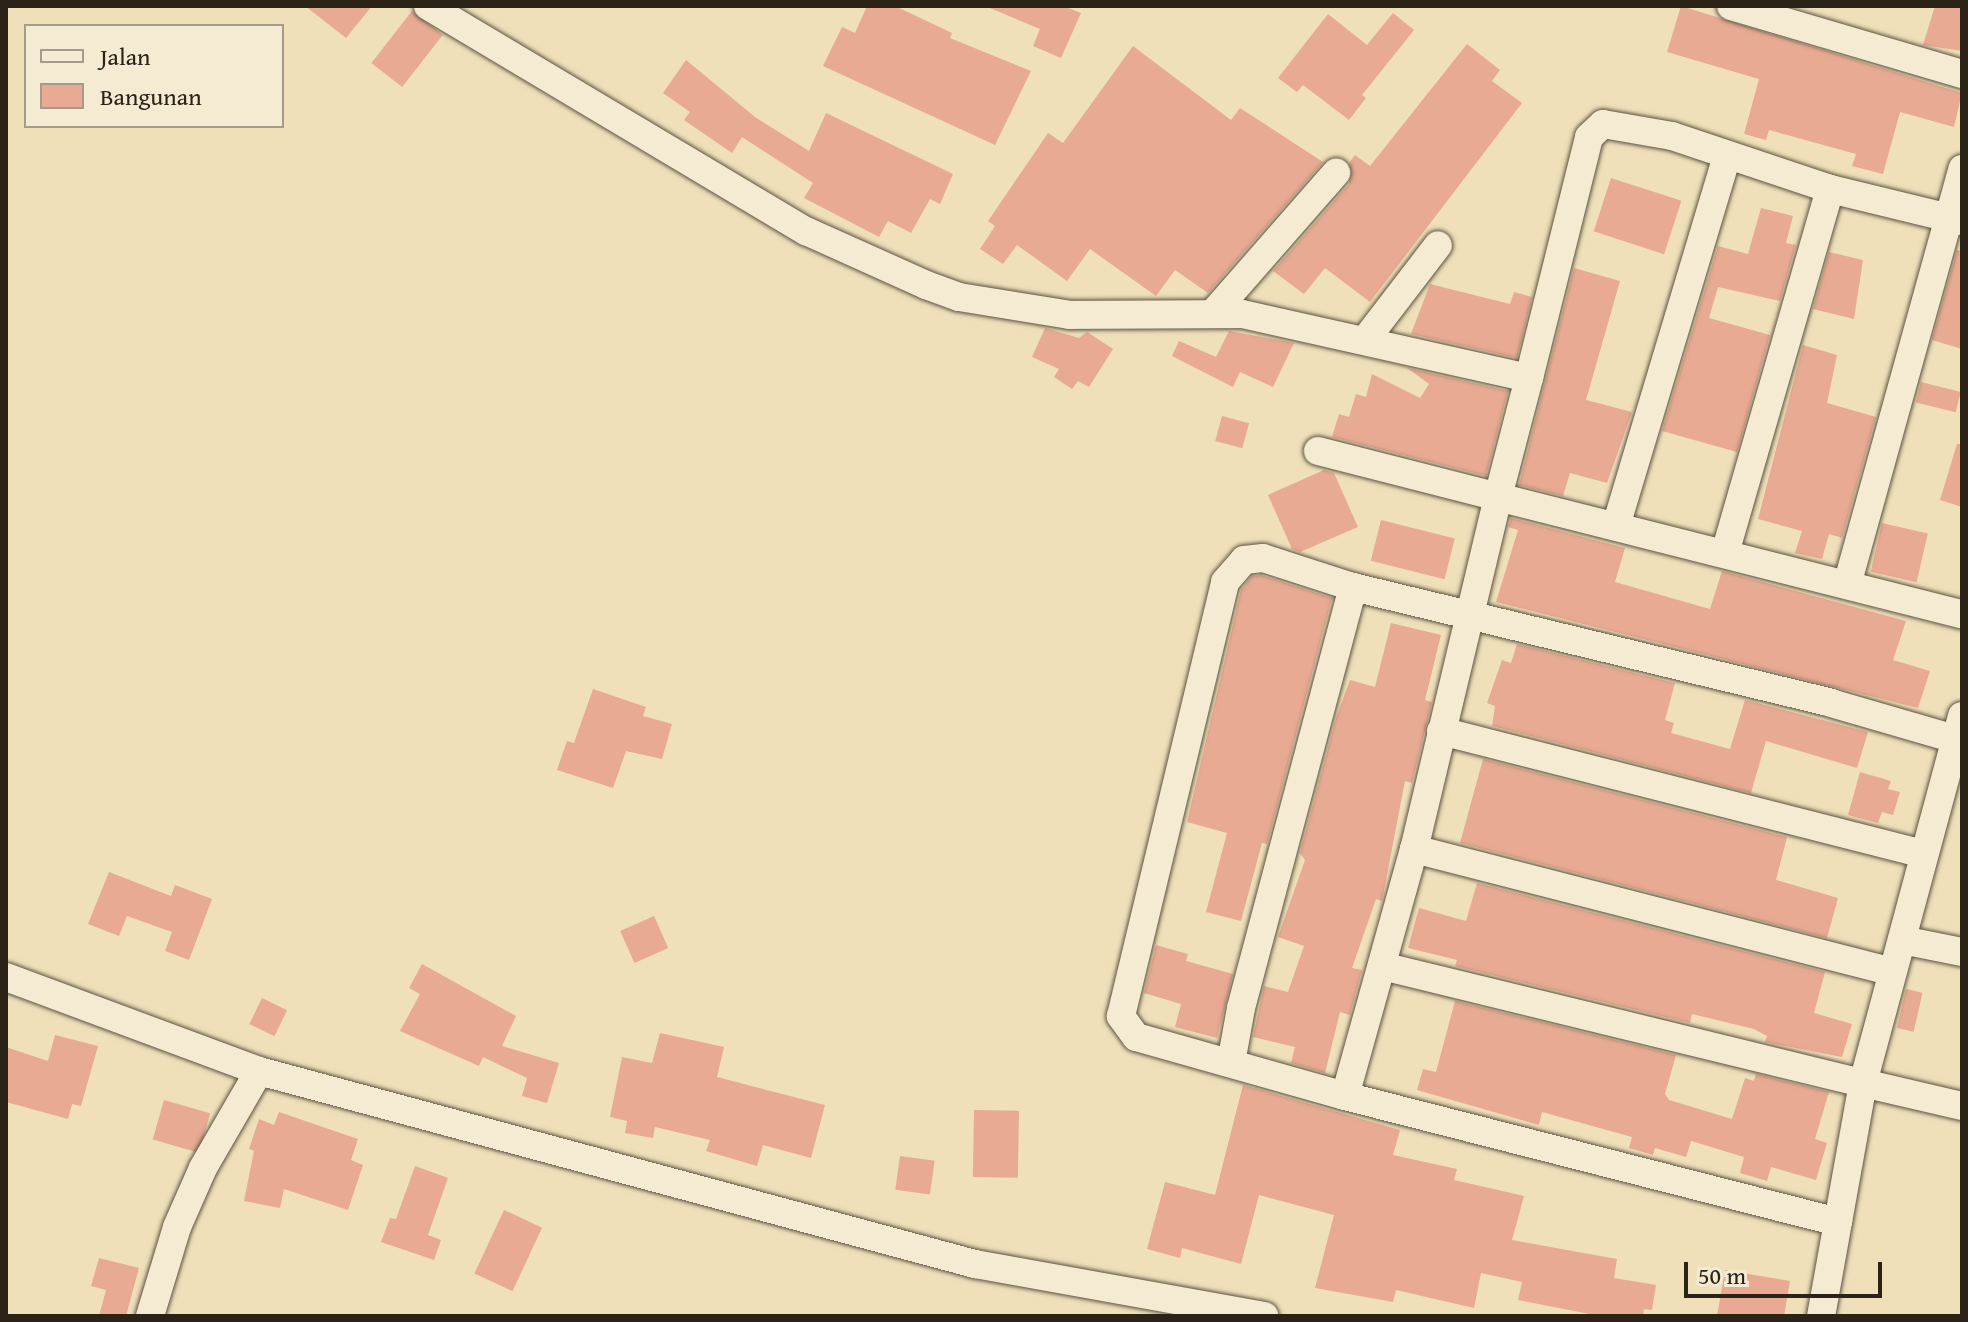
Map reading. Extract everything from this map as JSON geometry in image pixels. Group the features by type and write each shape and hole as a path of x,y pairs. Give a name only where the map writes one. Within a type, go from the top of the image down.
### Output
{"street":[{"path":"428,6 806,231 959,297 1070,315 1215,311 1366,339 1529,378"},
{"path":"1731,6 1962,74"},
{"path":"1345,1096 1414,849 1467,615 1594,130 1615,123 1830,189 1955,219"},
{"path":"1616,526 1727,155"},
{"path":"1847,585 1955,219 1962,169"},
{"path":"1215,311 1336,173"},
{"path":"1725,553 1830,189"},
{"path":"1366,339 1438,245"},
{"path":"1318,451 1962,614"},
{"path":"1821,1316 1838,1222 1863,1083 1959,727 1831,703 1467,615 1353,587 1263,558 1244,560 1225,582 1121,1016 1136,1037 1345,1096 1838,1222"},
{"path":"1231,1063 1241,1008 1353,587"},
{"path":"1441,731 1923,854"},
{"path":"1414,849 1892,972"},
{"path":"1902,940 1962,952"},
{"path":"1382,966 1962,1106"},
{"path":"6,977 259,1071 975,1264 1264,1316"},
{"path":"150,1316 177,1227 203,1168 259,1071"}],"building":[{"path":"305,6 372,6 346,38"},
{"path":"867,6 895,6 952,33 950,38 1031,71 995,145 823,66 842,27 855,33"},
{"path":"985,6 1063,6 1081,13 1061,58 1033,46 1040,29"},
{"path":"1681,6 1962,93 1954,127 1900,112 1883,174 1852,166 1856,154 1769,130 1766,140 1744,134 1759,79 1667,52"},
{"path":"1935,6 1962,6 1962,51 1923,45"},
{"path":"412,11 443,35 402,87 371,63"},
{"path":"1393,13 1414,30 1362,95 1366,98 1349,120 1303,85 1297,92 1278,78 1328,14 1367,45"},
{"path":"1467,44 1500,70 1492,81 1522,103 1370,302 1325,268 1304,294 1273,271 1349,184 1349,163 1355,155 1370,166"},
{"path":"1133,46 1231,120 1240,108 1323,162 1208,293 1175,270 1156,296 1090,249 1067,281 1017,245 1003,264 980,249 995,226 988,221 1048,133 1063,143"},
{"path":"686,60 755,117 809,151 826,113 953,174 940,204 930,199 911,233 888,221 879,237 804,198 813,183 742,137 732,153 684,120 690,112 663,93"},
{"path":"1611,178 1681,201 1664,254 1594,231"},
{"path":"1761,208 1793,216 1786,243 1796,245 1780,301 1718,287 1709,318 1770,335 1737,452 1662,431 1718,246 1748,254"},
{"path":"1957,250 1962,251 1962,349 1932,340"},
{"path":"1829,252 1863,260 1854,319 1813,309"},
{"path":"1574,268 1620,281 1586,400 1632,412 1607,483 1570,473 1563,496 1519,485"},
{"path":"1430,284 1510,304 1514,292 1532,297 1517,358 1411,334"},
{"path":"1045,328 1079,338 1087,332 1113,349 1089,387 1078,381 1072,389 1054,377 1059,369 1032,357"},
{"path":"1229,331 1294,343 1273,387 1240,372 1233,387 1172,356 1179,341 1216,357"},
{"path":"1803,345 1837,355 1827,403 1876,417 1842,538 1829,534 1822,559 1795,553 1802,531 1758,519"},
{"path":"1407,368 1508,391 1486,476 1332,437 1339,414 1349,417 1356,394 1366,397 1372,374 1420,398 1429,384"},
{"path":"1921,382 1961,392 1956,412 1916,402"},
{"path":"1222,416 1249,423 1242,448 1215,441"},
{"path":"1957,444 1962,444 1962,507 1940,500"},
{"path":"1324,470 1334,473 1358,527 1300,552 1292,549 1268,495"},
{"path":"1511,518 1625,548 1615,582 1710,609 1722,571 1906,621 1893,660 1930,671 1918,708 1496,602 1518,530 1508,527"},
{"path":"1381,520 1455,538 1445,579 1371,561"},
{"path":"1882,523 1928,534 1917,582 1871,572"},
{"path":"1261,575 1332,598 1267,844 1262,843 1241,921 1206,912 1227,833 1187,822 1241,590 1252,576"},
{"path":"1391,623 1441,635 1425,700 1432,702 1412,783 1405,781 1382,901 1376,899 1352,968 1362,970 1350,1015 1340,1012 1325,1073 1291,1063 1295,1047 1253,1037 1264,986 1288,992 1304,946 1278,937 1305,860 1300,853 1336,718 1350,680 1375,687"},
{"path":"1517,644 1675,683 1665,720 1674,723 1671,733 1730,749 1745,700 1868,732 1857,768 1766,741 1751,793 1492,726 1495,706 1487,703 1502,660 1511,663"},
{"path":"593,689 646,707 643,716 672,724 662,759 626,751 613,788 557,770 567,741 574,743"},
{"path":"1483,759 1787,837 1776,880 1838,898 1827,938 1460,843"},
{"path":"1860,772 1891,781 1888,789 1900,792 1893,815 1882,812 1878,823 1848,815"},
{"path":"109,872 171,896 175,885 212,899 189,960 165,951 172,932 127,916 119,936 88,924"},
{"path":"1477,883 1825,972 1814,1013 1852,1024 1842,1057 1765,1042 1767,1036 1754,1029 1692,1014 1690,1023 1455,966 1457,960 1408,948 1419,908 1466,921"},
{"path":"654,916 668,948 634,963 620,931"},
{"path":"1156,945 1188,954 1186,961 1233,974 1217,1038 1175,1027 1181,1004 1144,993"},
{"path":"422,964 516,1016 502,1046 559,1063 547,1103 522,1096 527,1078 483,1057 479,1066 400,1031 420,994 409,988"},
{"path":"1906,989 1923,993 1914,1032 1897,1028"},
{"path":"262,998 287,1010 274,1036 249,1024"},
{"path":"1455,1001 1676,1055 1665,1094 1669,1100 1732,1119 1745,1078 1754,1081 1756,1074 1829,1092 1815,1139 1827,1143 1816,1180 1771,1167 1767,1181 1740,1173 1744,1157 1691,1141 1686,1157 1655,1148 1653,1155 1629,1148 1632,1137 1542,1112 1539,1125 1417,1090 1423,1069 1436,1072"},
{"path":"660,1033 724,1047 717,1077 825,1105 811,1158 763,1145 757,1166 706,1151 710,1140 655,1127 653,1138 625,1133 627,1121 610,1117 622,1057 652,1063"},
{"path":"55,1035 98,1046 81,1106 72,1104 68,1119 6,1102 6,1047 48,1061"},
{"path":"1243,1085 1400,1130 1393,1155 1457,1169 1454,1180 1524,1196 1512,1240 1617,1259 1614,1278 1656,1285 1652,1310 1644,1309 1643,1316 1600,1316 1518,1300 1522,1282 1481,1273 1474,1308 1396,1290 1393,1302 1315,1288 1334,1215 1259,1195 1241,1264 1182,1248 1180,1258 1147,1249 1165,1182 1215,1195"},
{"path":"164,1100 210,1113 199,1153 153,1139"},
{"path":"974,1110 1019,1111 1018,1178 973,1177"},
{"path":"279,1112 358,1139 351,1160 363,1165 348,1210 284,1189 280,1208 244,1201 254,1151 249,1149 259,1119 274,1125"},
{"path":"900,1156 935,1161 930,1195 895,1190"},
{"path":"415,1166 448,1178 428,1235 441,1240 434,1260 381,1242 390,1218 396,1219"},
{"path":"504,1210 542,1228 512,1291 474,1273"},
{"path":"99,1258 139,1268 126,1316 99,1316 106,1290 91,1286"},
{"path":"1725,1270 1790,1281 1784,1316 1717,1316"}]}
